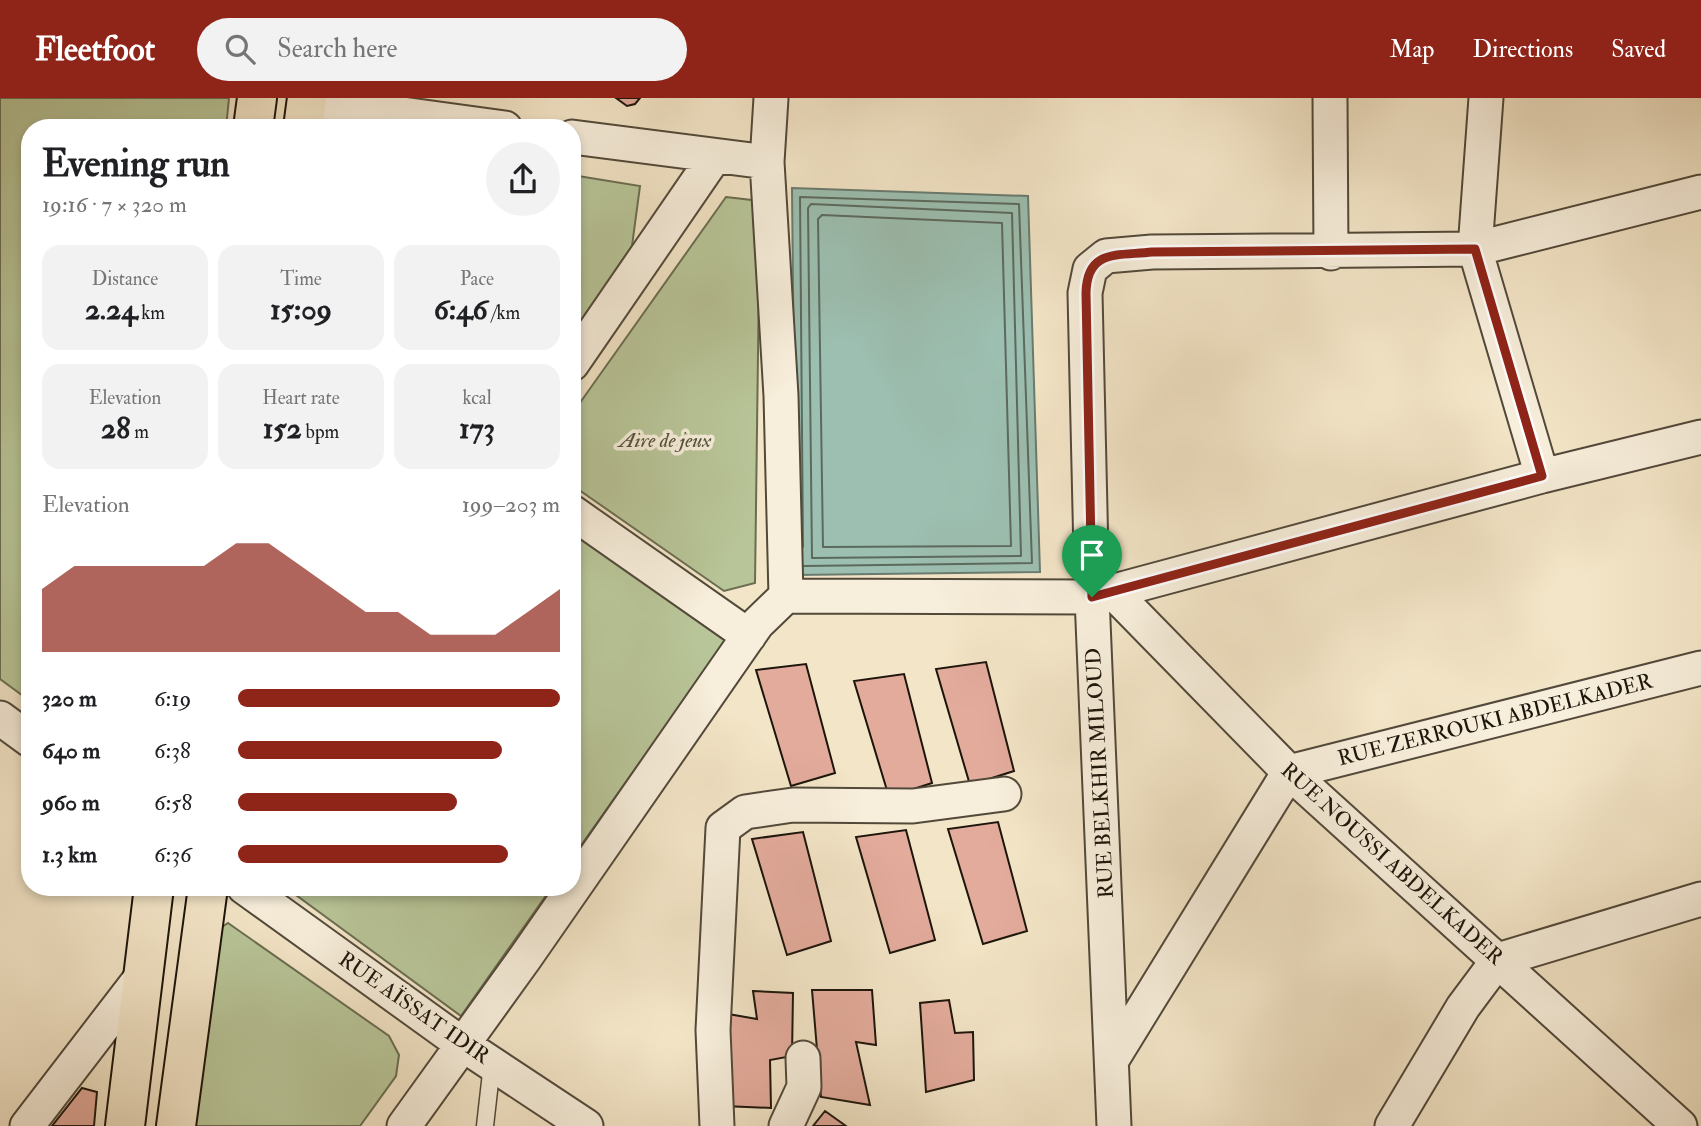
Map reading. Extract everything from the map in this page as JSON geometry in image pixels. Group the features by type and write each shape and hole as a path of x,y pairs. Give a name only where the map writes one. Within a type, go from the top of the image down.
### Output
{"main road":[{"path":"254,119 257,98"},
{"path":"125,1126 153,896"},
{"path":"176,1126 207,896"}],"street":[{"path":"581,875 749,636 786,596 781,396 767,162 771,98"},
{"path":"1330,98 1331,253 1475,249 1701,192"},
{"path":"1486,98 1475,249 1542,476"},
{"path":"305,109 410,119"},
{"path":"581,138 767,162"},
{"path":"581,351 715,156"},
{"name":"RUE BELKHIR MILOUD","path":"1114,1126 1102,594 1086,293 1090,269 1106,256 1152,252 1331,253"},
{"path":"786,596 1102,594 1542,476 1701,437"},
{"path":"581,518 749,636"},
{"name":"RUE NOUSSI ABDELKADER","path":"1102,594 1289,772 1498,960 1669,1122"},
{"name":"RUE ZERROUKI ABDELKADER","path":"1289,772 1701,668"},
{"path":"0,718 21,733"},
{"path":"1113,1058 1289,772"},
{"path":"717,1126 713,1030 723,828 745,812 793,805 914,806 1004,793"},
{"name":"RUE AÏSSAT IDIR","path":"256,896 462,1044 586,1126"},
{"path":"404,1126 566,896"},
{"path":"1392,1126 1463,1007 1498,960 1701,899"},
{"path":"27,1126 143,975"},
{"path":"786,1126 804,1087 803,1058"}],"lane":[{"path":"485,1126 492,1064"}],"green space":[{"path":"0,98 229,98 227,119 21,119 21,694 0,679"},
{"path":"581,176 640,186 632,246 581,321"},
{"name":"Aire de jeux","path":"726,197 760,201 755,583 724,591 581,491 581,401"},
{"path":"581,537 726,641 581,845"},
{"path":"297,896 546,896 461,1016"},
{"path":"228,923 389,1036 399,1055 396,1076 360,1126 184,1126 210,935"}],"water":[{"path":"792,188 1028,196 1040,572 796,575"}],"building":[{"path":"616,98 640,98 635,104 627,106"},
{"path":"986,662 1014,771 970,785 936,669"},
{"path":"806,664 835,773 791,786 756,670"},
{"path":"904,674 932,783 889,797 854,681"},
{"path":"998,822 1027,931 983,944 948,829"},
{"path":"906,830 935,940 890,953 856,837"},
{"path":"803,832 831,941 787,955 752,839"},
{"path":"812,990 872,990 876,1045 856,1042 870,1105 821,1097"},
{"path":"753,991 793,993 792,1056 770,1060 771,1108 724,1106 728,1014 757,1019"},
{"path":"949,1000 955,1033 973,1032 974,1080 926,1092 920,1003"},
{"path":"82,1088 97,1092 94,1126 52,1126"},
{"path":"825,1111 846,1126 813,1126"}],"route":[{"path":"1475,249 1542,476 1092,597 1086,281 1090,269 1098,261 1106,256 1152,252 1331,253 1475,249"}]}
